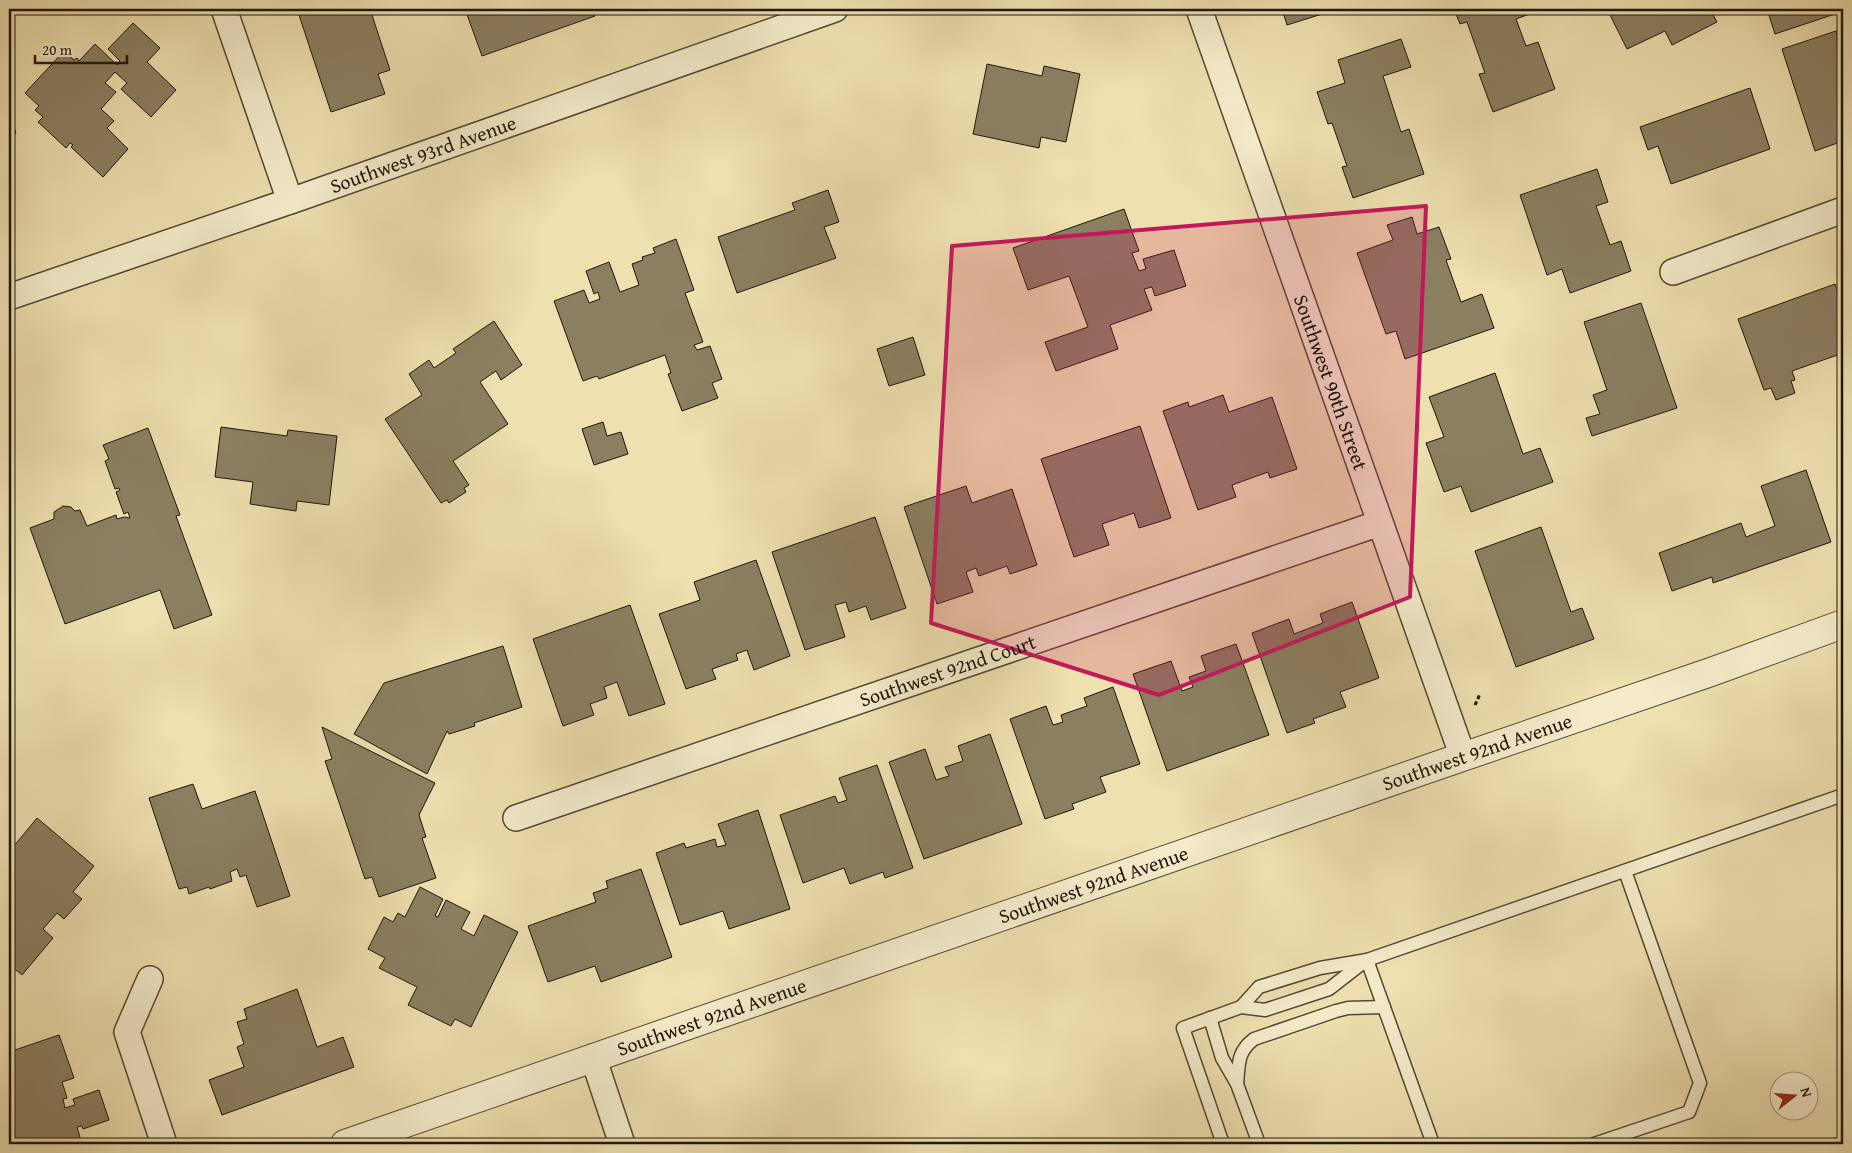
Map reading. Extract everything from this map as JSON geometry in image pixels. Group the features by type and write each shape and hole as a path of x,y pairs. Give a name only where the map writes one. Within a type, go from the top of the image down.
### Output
{"street":[{"path":"224,9 290,201"},
{"name":"Southwest 93rd Avenue","path":"9,297 290,201 835,9"},
{"name":"Southwest 90th Street","path":"1199,9 1463,757"},
{"path":"1673,272 1843,210"},
{"name":"Southwest 92nd Court","path":"516,818 1380,523"},
{"name":"Southwest 92nd Avenue","path":"345,1144 1711,672 1843,624"},
{"path":"150,979 128,1032 164,1144"},
{"path":"593,1057 622,1144"}],"lane":[{"path":"1242,1007 1259,987 1320,968 1367,960 1843,795"},
{"path":"1594,1144 1689,1112 1700,1084 1625,871"},
{"path":"1223,1144 1183,1028 1242,1007 1266,1010 1329,989 1367,960"},
{"path":"1367,960 1433,1144"},
{"path":"1238,1084 1240,1054 1245,1045 1254,1038 1348,1008 1384,1007"},
{"path":"1210,1018 1222,1058 1238,1084 1259,1144"}],"path":[{"path":"1474,707 1480,694"}],"highlighted area":[{"path":"1426,206 1410,597 1159,695 931,623 952,246"}],"building":[{"path":"297,9 370,9 390,70 378,74 385,94 331,112"},
{"path":"465,9 592,9 595,16 482,56"},
{"path":"1282,9 1338,9 1287,25"},
{"path":"1454,9 1531,9 1532,13 1516,19 1526,46 1538,42 1555,89 1493,112 1479,74 1485,73 1467,22 1460,24"},
{"path":"1607,9 1710,9 1717,22 1672,45 1665,31 1627,49"},
{"path":"1767,9 1837,9 1838,13 1775,34"},
{"path":"133,23 160,48 147,62 176,90 151,117 121,89 127,83 115,72 105,83 116,92 101,109 114,121 107,128 128,149 103,177 71,147 73,145 70,143 66,148 38,122 43,117 35,110 39,106 25,93 64,51 74,60 77,58 79,61 95,44 117,65 120,61 108,49"},
{"path":"1836,31 1843,47 1843,141 1815,151 1782,49"},
{"path":"1401,39 1411,67 1383,76 1401,132 1409,129 1424,174 1353,198 1342,167 1347,166 1332,123 1328,124 1317,92 1345,83 1338,60"},
{"path":"987,64 1042,76 1044,66 1080,74 1066,142 1041,137 1039,148 973,134"},
{"path":"1750,88 1770,149 1671,184 1658,146 1648,150 1640,127"},
{"path":"9,114 16,133 9,136"},
{"path":"1597,169 1608,202 1596,206 1610,245 1621,241 1631,271 1570,293 1562,269 1547,275 1520,195"},
{"path":"828,190 839,222 824,227 836,258 737,293 718,237 795,210 792,203"},
{"path":"1124,209 1139,251 1132,253 1139,271 1146,269 1143,259 1174,250 1186,286 1155,296 1152,287 1144,289 1152,310 1110,325 1118,349 1056,371 1045,342 1088,327 1069,276 1028,290 1013,248"},
{"path":"1412,217 1417,234 1439,227 1451,259 1446,260 1461,302 1482,294 1494,328 1405,359 1396,331 1386,334 1357,253 1393,240 1387,225"},
{"path":"676,239 694,290 685,293 703,342 694,345 697,350 710,346 722,379 712,383 718,398 682,411 668,374 671,373 665,355 599,379 597,376 583,381 554,301 584,290 589,303 600,299 598,292 594,294 586,271 609,262 620,292 639,285 632,264 643,260 642,257 655,253 653,248"},
{"path":"1835,284 1843,306 1843,353 1792,371 1795,380 1791,381 1795,393 1776,400 1771,388 1764,390 1738,319"},
{"path":"1641,303 1677,408 1592,436 1586,418 1600,414 1593,395 1607,390 1584,322"},
{"path":"494,321 522,365 501,380 496,371 480,382 508,424 453,461 469,485 464,488 466,492 449,503 447,500 441,503 385,419 422,395 409,374 429,360 434,368 456,353 453,349"},
{"path":"913,337 925,375 889,386 877,349"},
{"path":"1495,373 1523,454 1540,448 1553,482 1471,512 1461,486 1444,492 1426,443 1444,437 1429,397"},
{"path":"1223,395 1229,412 1272,397 1297,469 1270,478 1268,472 1232,485 1236,497 1198,510 1163,411 1188,402 1189,407"},
{"path":"603,422 607,436 621,432 628,454 594,465 582,429"},
{"path":"1140,426 1171,518 1139,528 1134,513 1102,524 1109,545 1074,557 1041,459"},
{"path":"221,427 287,436 288,430 337,436 329,505 297,501 296,511 250,504 253,482 215,477"},
{"path":"148,428 180,515 176,516 212,615 174,629 160,590 65,624 30,528 54,519 54,512 63,506 71,507 75,511 80,510 87,526 116,515 117,519 130,518 128,512 124,514 116,492 120,490 119,488 115,489 105,461 109,459 103,445"},
{"path":"1806,470 1831,542 1713,583 1712,577 1672,591 1659,553 1741,523 1746,537 1775,526 1761,486"},
{"path":"966,486 972,503 1012,489 1037,565 1010,574 1007,566 979,576 976,568 966,572 973,592 937,604 904,507"},
{"path":"875,517 906,608 871,620 866,606 849,612 846,602 835,605 845,637 805,650 772,552"},
{"path":"1541,527 1571,612 1582,608 1594,639 1516,667 1475,551"},
{"path":"756,560 790,656 754,670 747,650 736,654 738,660 712,669 716,679 686,689 659,614 700,600 694,582"},
{"path":"1352,602 1379,678 1340,692 1346,707 1313,719 1315,723 1287,733 1252,633 1289,619 1294,634 1323,623 1320,614"},
{"path":"630,605 665,704 629,716 617,682 604,687 607,698 590,704 594,715 563,726 533,639"},
{"path":"1236,644 1269,735 1167,771 1133,674 1171,661 1182,691 1193,687 1189,677 1206,671 1201,656"},
{"path":"503,646 522,707 474,723 475,726 449,734 447,731 427,774 354,734 384,683"},
{"path":"1113,687 1140,764 1100,777 1106,792 1072,804 1074,809 1045,819 1010,719 1046,706 1053,725 1063,722 1061,715 1087,706 1084,698"},
{"path":"322,727 435,783 419,815 426,837 422,838 436,878 379,897 372,877 365,879 325,761 332,759"},
{"path":"990,734 1022,824 924,859 889,762 925,749 936,780 949,776 945,767 963,761 958,746"},
{"path":"877,765 913,868 885,878 883,872 850,884 844,868 803,883 780,815 835,796 838,803 847,800 839,778"},
{"path":"193,784 202,809 255,791 290,896 257,907 246,875 240,877 237,869 230,872 232,881 210,889 209,887 189,894 187,887 179,889 149,798"},
{"path":"758,810 790,909 729,929 723,911 680,925 656,853 684,843 686,848 715,839 717,847 726,845 718,824"},
{"path":"37,818 94,866 73,892 82,899 64,919 57,913 43,929 53,938 22,975 9,964 9,852"},
{"path":"641,869 672,957 601,982 595,966 548,982 528,926 596,902 593,893 608,888 606,881"},
{"path":"420,887 443,899 435,916 438,917 446,900 470,912 461,929 474,936 484,915 518,932 471,1027 455,1019 451,1026 408,1005 417,987 379,968 385,958 368,949 384,917 393,922 398,913 405,917"},
{"path":"297,989 317,1047 343,1037 354,1067 222,1115 209,1080 244,1067 237,1047 244,1044 237,1022 247,1019 244,1009"},
{"path":"59,1035 74,1078 62,1082 67,1098 63,1099 65,1108 75,1105 73,1099 99,1090 109,1120 83,1129 82,1126 77,1127 82,1144 9,1144 9,1140 11,1140 9,1134 9,1071 12,1070 9,1052"}]}
